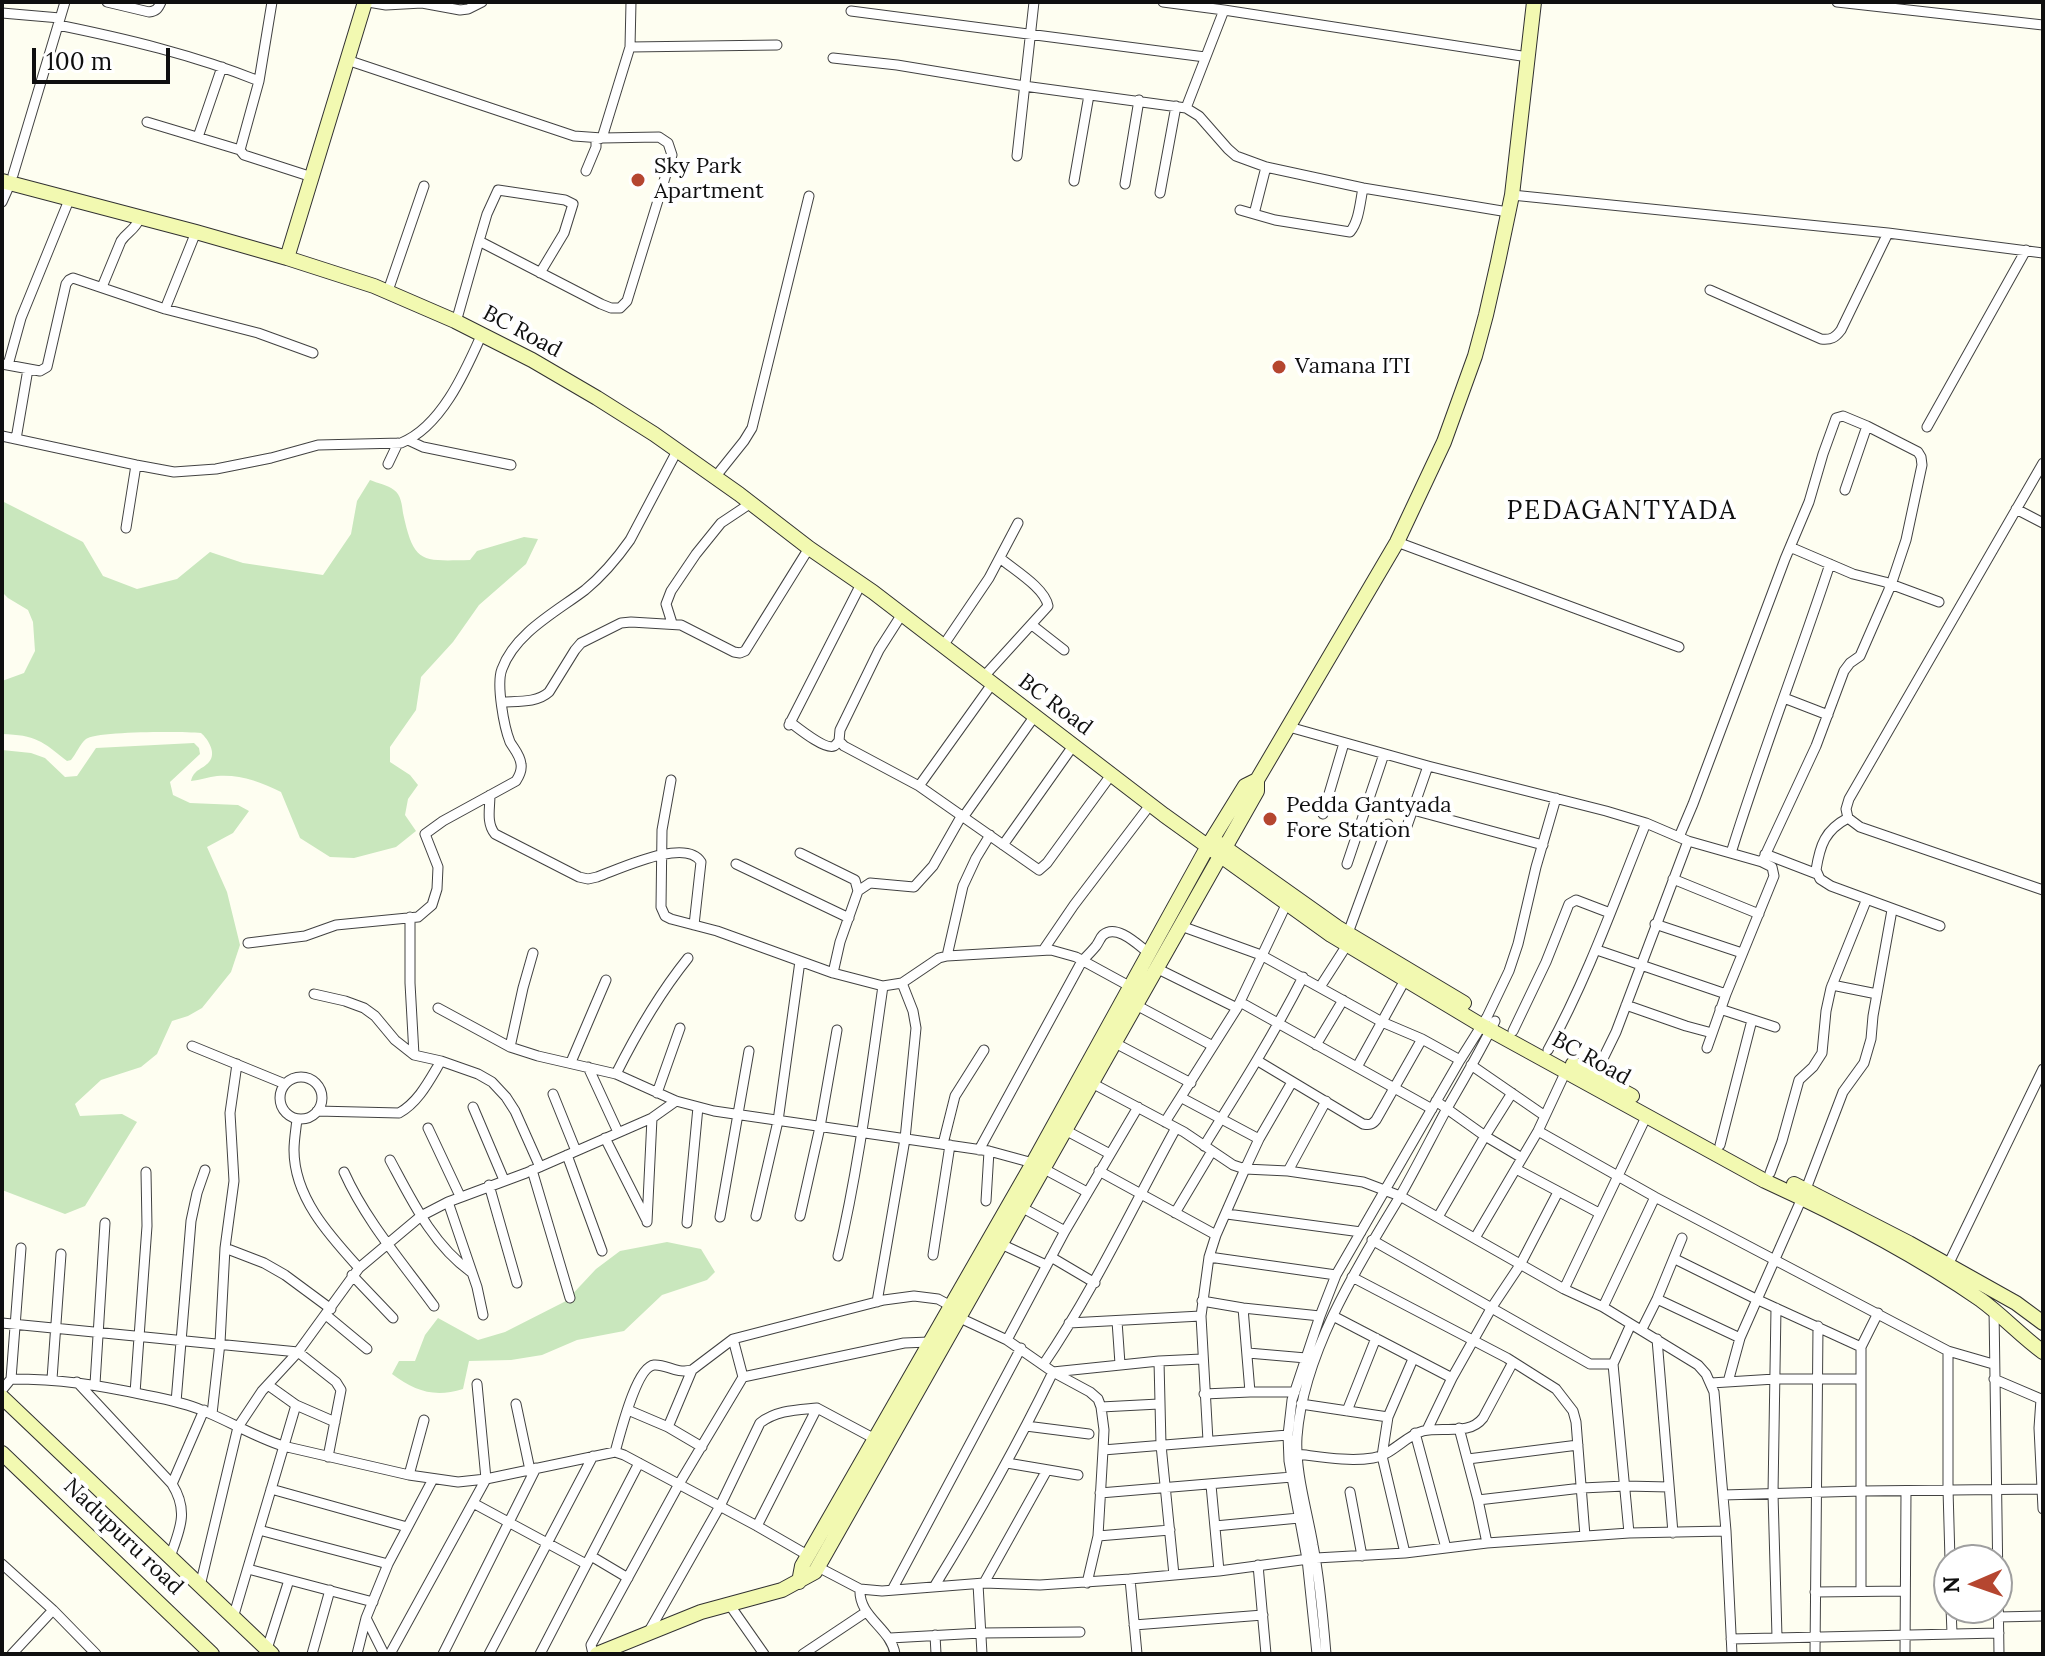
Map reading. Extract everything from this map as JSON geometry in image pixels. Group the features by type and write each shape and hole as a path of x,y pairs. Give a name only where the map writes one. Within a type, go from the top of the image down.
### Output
{"street":[{"path":"2,202 7,178 65,2"},
{"path":"115,3 149,12 159,8 161,2"},
{"path":"240,150 259,81 272,2"},
{"path":"288,255 367,2 386,5 422,3 460,10 482,2"},
{"path":"602,138 630,47 631,2"},
{"path":"1017,156 1034,2"},
{"path":"1163,2 1528,57"},
{"path":"814,1562 1087,1079 1115,1043 1181,926 1245,786 1257,780 1397,542 1444,442 1475,356 1512,195 1534,2"},
{"path":"1837,2 2043,24"},
{"path":"1160,193 1181,107 1224,10"},
{"path":"851,11 1205,57"},
{"path":"2,13 59,22 179,53 259,81"},
{"path":"630,47 777,45"},
{"path":"833,58 1181,107 1199,116 1236,156 1266,167 1363,188 1508,212"},
{"path":"347,60 574,136 659,137 668,143 672,155 627,301 620,308 611,308 479,241"},
{"path":"198,137 222,67"},
{"path":"1074,181 1089,95"},
{"path":"1125,184 1139,100"},
{"path":"147,122 240,150 244,155 312,177"},
{"path":"586,171 596,140 602,138"},
{"path":"1254,214 1266,167"},
{"name":"BC Road","path":"7,178 69,200 341,266 390,285 534,353 658,428 751,503 812,544 1217,847 1286,905 1347,939 1405,980 1489,1023 1566,1071 1592,1080 1647,1115 1765,1181 1804,1193 1994,1309 2042,1345"},
{"name":"BC Road","path":"7,178 288,255 457,318 481,336 532,360 720,471 861,584 947,640 1034,717 1150,805 1217,847"},
{"path":"390,285 424,186"},
{"path":"1240,210 1350,232 1363,188"},
{"path":"457,318 487,214 498,190 565,200 573,204 564,233 540,273"},
{"path":"1512,195 1888,233 2043,253"},
{"path":"720,471 752,428 809,196"},
{"path":"69,200 5,364 40,371 47,367 66,284 69,280 78,279 165,309 258,333 313,353"},
{"path":"102,287 121,241 137,227 140,218"},
{"path":"165,309 196,232"},
{"path":"1710,290 1829,340 1841,330 1888,233"},
{"path":"1927,427 2026,250"},
{"path":"388,464 403,442 422,429 448,401 481,336"},
{"path":"16,439 28,369"},
{"path":"1592,1080 1616,1032 1673,879 1693,804 1809,502 1836,418 1843,416 1918,452 1922,465 1906,540 1891,585 1860,656 1844,671 1828,715 1763,858"},
{"path":"1845,490 1867,426"},
{"path":"2,436 174,472 216,469 318,445 403,442 511,465"},
{"path":"248,943 305,936 336,925 418,917 432,905 437,889 438,867 425,834 516,781 522,766 510,741 502,702 499,681 505,662 527,632 588,587 623,550 679,448"},
{"path":"2043,463 1846,809 1848,818 1860,827 2043,890"},
{"path":"126,528 136,465"},
{"path":"672,623 666,604 671,591 721,523 751,503"},
{"path":"2016,509 2043,523"},
{"path":"947,640 989,578 1018,523"},
{"path":"1397,542 1679,647"},
{"path":"502,702 544,697 581,643 621,623 672,623 688,627 734,652 745,651 812,544"},
{"path":"1790,547 1853,574 1939,602"},
{"path":"919,786 990,678 1048,606 1042,592 1000,558"},
{"path":"1731,853 1830,564"},
{"path":"861,584 789,724 824,746 837,745 840,730 879,650 907,615"},
{"path":"1032,625 1064,650"},
{"path":"1784,698 1828,715"},
{"path":"858,891 870,883 914,887 933,866 962,815 1034,717"},
{"path":"1289,727 1646,823 1683,839 1817,874 1831,886 1866,901 1940,926"},
{"path":"839,741 919,786 1035,868 1043,868 1111,775"},
{"path":"1323,814 1344,743"},
{"path":"1003,845 1073,746"},
{"path":"1347,864 1384,754"},
{"path":"1406,829 1428,766"},
{"path":"671,780 661,855 662,912 671,919 717,931 833,973 883,986 902,983 939,958 947,956 1044,949 1062,952 1131,987"},
{"path":"490,795 489,820 495,834 579,877 597,877 680,851 700,858 694,925"},
{"path":"1326,1654 1297,1454 1301,1404 1316,1358 1352,1277 1447,1110 1489,1023 1518,944 1556,798"},
{"path":"1044,949 1150,805"},
{"path":"1413,810 1543,845"},
{"path":"1817,874 1817,861 1828,833 1848,818"},
{"path":"1548,1050 1597,950 1646,823"},
{"path":"1320,987 1347,939 1388,824"},
{"path":"947,956 963,886 990,835"},
{"path":"1217,847 1337,927 1347,939 1489,1023 1513,1031 1592,1080 1720,1145 1804,1193 1948,1265 2016,1303 2043,1323"},
{"path":"733,1339 743,1377 679,1484 591,1645 595,1654 701,1612 765,1595 815,1572 814,1562 875,1439 929,1342 955,1312 1001,1244 1038,1166 1065,1130 1131,987 1217,847"},
{"path":"800,853 855,880 858,891 833,973"},
{"path":"1707,1048 1774,876 1772,867 1763,858"},
{"path":"736,864 849,918"},
{"path":"1673,879 1759,914"},
{"path":"1513,1031 1572,901 1610,913"},
{"path":"1770,1173 1799,1080 1822,1053 1832,985 1866,901"},
{"path":"1165,1122 1238,1005 1286,905"},
{"path":"1728,1382 1740,1338 1804,1193 1843,1092 1864,1063 1871,1039 1892,910"},
{"path":"410,917 414,1055"},
{"path":"1655,924 1742,953"},
{"path":"1181,926 1261,955 1382,1022 1460,1060"},
{"path":"986,1201 984,1150 1082,961 1109,931 1124,935 1150,954"},
{"path":"1597,950 1726,994"},
{"path":"510,1047 533,953"},
{"path":"616,1074 643,1021 688,958"},
{"path":"756,1216 778,1121 800,961"},
{"path":"1156,968 1279,1024 1394,1087 1447,1110 1522,1158"},
{"path":"1175,1213 1221,1118 1258,1061 1303,977"},
{"path":"571,1062 606,980"},
{"path":"1357,1067 1405,980"},
{"path":"877,1302 905,1139 916,1028 902,983"},
{"path":"1832,985 1877,994"},
{"path":"838,1256 862,1132 883,986"},
{"path":"314,994 364,1008 414,1055 478,1074 492,1082 506,1097 515,1111 536,1168 570,1298"},
{"path":"1316,1045 1343,1000"},
{"path":"1136,1005 1213,1046"},
{"path":"1626,1005 1712,1033"},
{"path":"438,1008 510,1047 616,1074 676,1101 737,1116 984,1150 1038,1166 1087,1192"},
{"path":"1720,1009 1775,1027"},
{"path":"1720,1145 1752,1020"},
{"path":"1317,1654 1311,1559 1299,1518 1292,1477 1288,1435 1292,1400 1336,1275 1460,1060 1489,1023"},
{"path":"657,1093 680,1028"},
{"path":"800,1216 837,1030"},
{"path":"1258,1061 1368,1125 1376,1120 1422,1039"},
{"path":"1115,1043 1191,1083"},
{"path":"192,1046 285,1084"},
{"path":"933,1255 955,1096 984,1050"},
{"path":"720,1217 749,1051"},
{"path":"317,1111 399,1113 414,1101 441,1061"},
{"path":"172,1484 208,1412 220,1343 225,1248 234,1181 230,1113 237,1064"},
{"path":"1471,1065 1545,1116"},
{"path":"588,1067 618,1132"},
{"path":"1948,1265 2043,1069"},
{"path":"1475,1238 1538,1131 1566,1071"},
{"path":"305,1077 317,1084 322,1098 317,1111 307,1119 297,1119 287,1114 280,1103 281,1089 285,1084 291,1079 305,1077"},
{"path":"1087,1079 1176,1128 1233,1165 1245,1169 1288,1171 1363,1182 1400,1196 1520,1265 1642,1329 1698,1365 1714,1392 1726,1531 1732,1654"},
{"path":"1208,1441 1201,1316 1209,1257 1259,1139 1292,1082"},
{"path":"1438,1217 1512,1093"},
{"path":"553,1094 602,1251"},
{"path":"1182,1098 1259,1139"},
{"path":"200,1586 238,1427 262,1391 298,1352 356,1271 421,1216 460,1196 536,1168 652,1118 676,1101"},
{"path":"1288,1171 1326,1101"},
{"path":"473,1107 504,1180"},
{"path":"687,1223 698,1107"},
{"path":"1007,1340 1065,1231 1138,1107"},
{"path":"1564,1289 1647,1115"},
{"path":"605,1138 647,1222 652,1118"},
{"path":"297,1119 294,1150 299,1181 306,1198 393,1318"},
{"path":"428,1128 460,1196"},
{"path":"1043,1365 1095,1283 1176,1128"},
{"path":"1065,1130 1110,1154"},
{"path":"1538,1131 1655,1197 1948,1351 1993,1364"},
{"path":"390,1160 421,1216 453,1259 471,1272"},
{"path":"1516,1169 1599,1213"},
{"path":"176,1402 191,1221 205,1170"},
{"path":"1099,1171 1216,1235"},
{"path":"135,1393 147,1226 146,1172"},
{"path":"344,1172 368,1217 434,1306"},
{"path":"489,1185 517,1283"},
{"path":"1427,1430 1452,1378 1520,1265 1558,1192"},
{"path":"1603,1307 1655,1197"},
{"path":"448,1202 483,1315"},
{"path":"1021,1207 1065,1231"},
{"path":"1227,1214 1361,1232"},
{"path":"95,1384 105,1223"},
{"path":"1642,1329 1682,1238"},
{"path":"1372,1240 1590,1364 1613,1364"},
{"path":"1001,1244 1049,1261 1095,1283"},
{"path":"2,1390 11,1379 21,1248"},
{"path":"225,1248 285,1275 367,1349"},
{"path":"52,1379 61,1254"},
{"path":"1209,1257 1336,1275"},
{"path":"1675,1259 1861,1347"},
{"path":"1352,1277 1513,1362 1556,1389 1567,1401 1573,1411 1578,1445 1585,1536"},
{"path":"615,1452 635,1388 646,1368 657,1365 684,1372 692,1370 733,1339 877,1302 914,1296 938,1299 955,1312 1021,1348 1098,1399 1104,1430 1098,1536 1081,1583"},
{"path":"1657,1299 1740,1338"},
{"path":"1202,1301 1320,1316"},
{"path":"1243,1308 1250,1392"},
{"path":"1776,1308 1773,1494 1777,1637"},
{"path":"1994,1309 1997,1544"},
{"path":"1861,1591 1861,1347 1878,1313"},
{"path":"1069,1323 1201,1316"},
{"path":"1333,1316 1452,1378"},
{"path":"1117,1321 1120,1364"},
{"path":"2,1323 298,1352 336,1382 341,1390 328,1457"},
{"path":"1629,1533 1613,1364 1631,1324"},
{"path":"1815,1654 1818,1326"},
{"path":"1347,1411 1376,1338"},
{"path":"1657,1339 1673,1533"},
{"path":"743,1377 904,1343 929,1342"},
{"path":"892,1590 1021,1348"},
{"path":"1948,1351 1950,1544"},
{"path":"1248,1353 1306,1358"},
{"path":"1053,1372 1202,1359"},
{"path":"1405,1553 1382,1456 1388,1417 1413,1359"},
{"path":"1159,1361 1161,1445 1174,1575"},
{"path":"1297,1454 1366,1459 1382,1456 1415,1433 1469,1428 1478,1424 1513,1362"},
{"path":"668,1427 692,1370"},
{"path":"934,1587 983,1507 1053,1372"},
{"path":"11,1379 52,1379 95,1384 176,1402 208,1412 259,1438 283,1446 433,1479 458,1482 486,1479 615,1452 757,1526 860,1589 1081,1583 1487,1543 1629,1533 1726,1531"},
{"path":"1711,1383 1861,1379"},
{"path":"1994,1379 2042,1400 2039,1428 2043,1509"},
{"path":"77,1382 179,1495 182,1508 179,1531 170,1557"},
{"path":"390,1654 486,1479 477,1384"},
{"path":"268,1385 296,1405 335,1422"},
{"path":"1204,1394 1295,1392"},
{"path":"2,1397 270,1652 289,1580"},
{"path":"443,1654 533,1469 516,1404"},
{"path":"1101,1407 1159,1404"},
{"path":"1301,1404 1388,1417"},
{"path":"233,1618 296,1405"},
{"path":"648,1633 720,1506 760,1423 768,1416 817,1408 875,1439"},
{"path":"757,1526 817,1408"},
{"path":"628,1410 668,1427 702,1447"},
{"path":"409,1475 424,1420"},
{"path":"1026,1426 1089,1434"},
{"path":"1459,1428 1487,1543"},
{"path":"1415,1433 1446,1548"},
{"path":"1103,1450 1288,1435"},
{"path":"1468,1459 1578,1445"},
{"name":"Nadupuru road","path":"2,1453 212,1654"},
{"path":"489,1654 593,1456"},
{"path":"540,1654 639,1463"},
{"path":"1007,1463 1078,1475"},
{"path":"982,1654 981,1584 1047,1470"},
{"path":"1100,1493 1292,1477"},
{"path":"357,1654 366,1618 388,1564 433,1479"},
{"path":"1211,1485 1219,1571"},
{"path":"1478,1500 1582,1488 1669,1487"},
{"path":"271,1489 407,1527"},
{"path":"1723,1495 2042,1489"},
{"path":"1905,1654 1906,1491"},
{"path":"1350,1492 1362,1556"},
{"path":"473,1503 547,1543 628,1578"},
{"path":"1215,1526 1299,1518"},
{"path":"259,1530 388,1564"},
{"path":"1098,1536 1170,1530"},
{"path":"1258,1565 1266,1654"},
{"path":"248,1569 373,1602"},
{"path":"5,1571 53,1610 96,1654"},
{"path":"1130,1579 1137,1654"},
{"path":"860,1589 866,1612 893,1647"},
{"path":"312,1654 330,1590"},
{"path":"1815,1592 1905,1591"},
{"path":"729,1604 764,1654"},
{"path":"12,1654 53,1610"},
{"path":"803,1654 866,1612"},
{"path":"1134,1625 1263,1615"},
{"path":"2013,1617 2043,1616"},
{"path":"366,1618 384,1654"},
{"path":"1952,1624 1952,1633"},
{"path":"1998,1624 1999,1654"},
{"path":"885,1654 893,1647 935,1635 1080,1632"},
{"path":"1731,1639 1999,1633"},
{"path":"935,1635 936,1654"}],"green space":[{"path":"370,480 396,492 401,500 411,542 416,551 430,559 470,560 477,551 524,537 538,539 526,564 479,605 453,642 421,677 416,710 390,747 390,762 410,775 418,785 408,799 405,815 416,831 396,847 354,858 330,857 300,838 281,792 234,776 191,781 212,755 209,742 201,733 140,732 93,736 86,739 67,761 38,740 2,734 2,681 24,673 35,651 33,622 28,610 2,592 2,501 83,542 103,576 137,589 177,579 210,552 243,563 323,575 351,534 357,501"},
{"path":"194,743 200,754 170,782 173,795 190,803 238,805 249,811 233,833 207,847 227,892 240,945 231,972 202,1008 172,1021 157,1054 141,1067 101,1080 75,1104 80,1116 122,1114 137,1122 85,1206 65,1214 2,1190 2,750 45,758 65,777 77,776 96,748"},
{"path":"667,1242 701,1249 715,1272 707,1280 662,1295 624,1331 577,1340 542,1355 511,1360 469,1361 463,1389 453,1392 425,1391 392,1374 399,1361 415,1361 425,1335 438,1318 478,1340 505,1332 566,1301 596,1269 620,1251"}],"place":[{"name":"Sky Park Apartment","path":"638,180"},
{"name":"Vamana ITI","path":"1279,367"},
{"name":"Pedda Gantyada Fore Station","path":"1270,819"}],"district":[{"name":"PEDAGANTYADA","path":"1622,512"}]}
